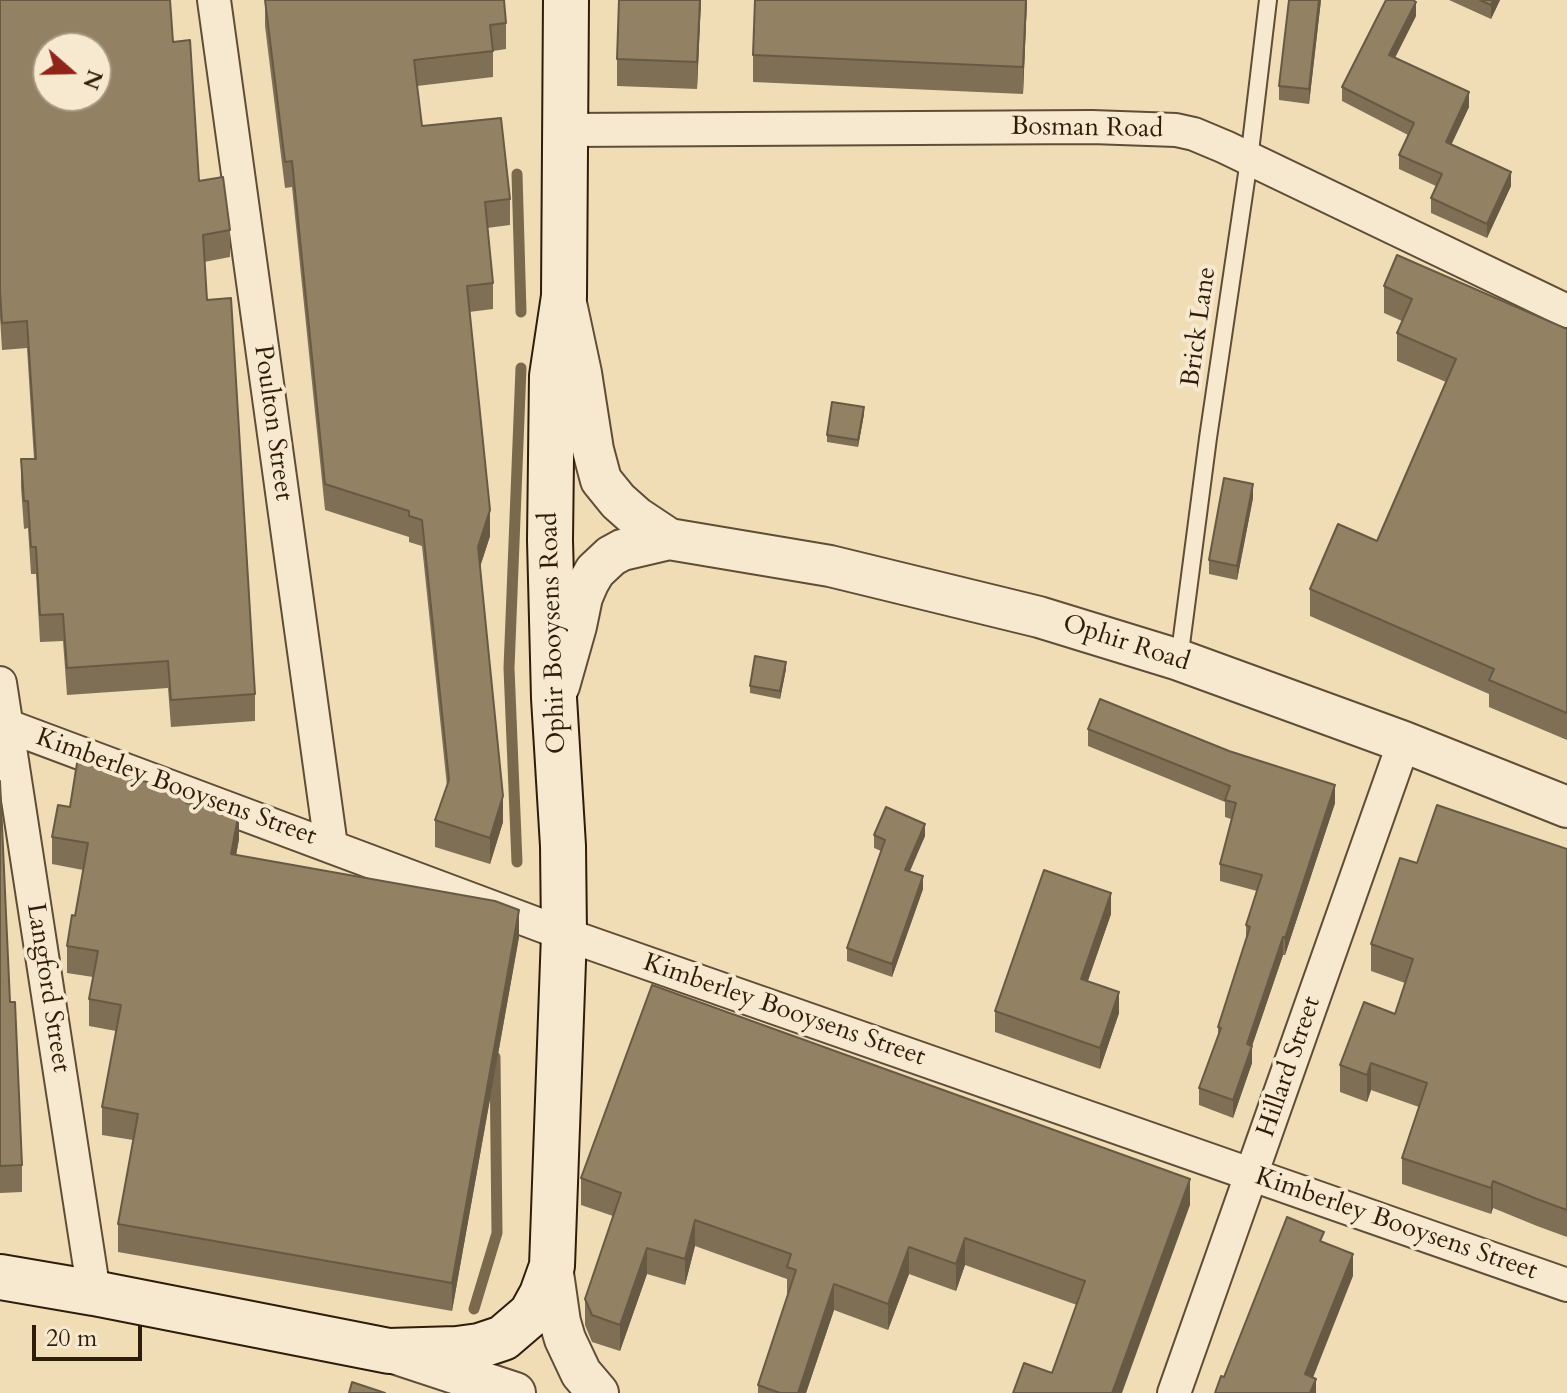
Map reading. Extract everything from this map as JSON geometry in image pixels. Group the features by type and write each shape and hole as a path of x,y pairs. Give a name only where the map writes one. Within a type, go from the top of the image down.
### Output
{"main road":[{"name":"Ophir Booysens Road","path":"0,1277 389,1351 457,1349 503,1338 531,1314 542,1294 552,1266 564,934 550,540 552,376 564,296 566,0"}],"street":[{"name":"Poulton Street","path":"214,0 331,846"},
{"name":"Bosman Road","path":"567,130 1092,127 1176,130 1206,139 1567,311"},
{"path":"564,296 581,373 586,419 601,480 636,517 669,539"},
{"path":"554,698 564,673 582,597 595,571 622,550 669,539"},
{"name":"Ophir Road","path":"669,539 830,566 1039,617 1179,660 1404,742 1567,807"},
{"name":"Langford Street","path":"0,683 3,724 94,1293"},
{"name":"Kimberley Booysens Street","path":"3,724 564,934 1567,1285"},
{"name":"Hillard Street","path":"1174,1393 1404,742"},
{"path":"552,1266 565,1339 581,1373 598,1393"},
{"path":"389,1351 515,1393"}],"lane":[{"name":"Brick Lane","path":"1179,660 1249,160 1268,0"}],"building":[{"path":"0,0 170,0 173,42 190,40 199,181 223,177 230,230 203,235 207,300 231,298 255,694 171,700 168,661 67,668 63,614 40,615 36,547 31,547 28,501 24,501 21,459 36,459 27,321 2,323"},
{"path":"265,0 504,0 506,23 490,25 493,51 414,60 422,126 501,118 510,199 485,202 493,283 467,286 490,510 478,547 503,796 490,838 435,820 449,780 422,520 409,516 409,511 325,484 292,161 285,162"},
{"path":"619,0 700,0 697,62 617,59"},
{"path":"755,0 1026,0 1023,67 753,55"},
{"path":"1289,0 1319,0 1309,89 1279,86"},
{"path":"1386,0 1416,2 1389,55 1469,92 1446,142 1511,172 1487,224 1431,198 1442,174 1399,155 1414,123 1342,87"},
{"path":"1397,255 1567,329 1567,713 1489,680 1494,669 1310,589 1338,524 1377,541 1456,359 1397,333 1412,299 1384,286"},
{"path":"832,402 864,407 858,440 827,435"},
{"path":"1224,478 1253,484 1237,566 1209,560"},
{"path":"755,656 786,662 780,691 750,686"},
{"path":"1100,699 1229,751 1335,785 1247,1044 1252,1046 1233,1100 1199,1088 1221,1028 1218,1027 1250,927 1246,925 1262,875 1220,864 1236,803 1225,800 1230,786 1088,729"},
{"path":"78,757 124,765 122,777 188,790 186,803 239,812 231,854 495,901 519,910 452,1283 118,1224 138,1114 102,1107 121,1005 89,999 98,951 67,946 88,843 52,837 58,805 70,807"},
{"path":"0,781 10,1002 15,1002 22,1165 0,1166"},
{"path":"1437,805 1567,849 1567,1210 1493,1181 1491,1188 1402,1158 1427,1083 1371,1063 1367,1075 1340,1065 1364,1002 1395,1014 1413,959 1371,944 1400,858 1417,863"},
{"path":"886,807 925,824 905,870 923,876 892,964 847,948 885,840 874,835"},
{"path":"1044,870 1111,893 1081,979 1119,992 1100,1048 995,1011"},
{"path":"652,985 1190,1179 1112,1393 1013,1393 1024,1363 1052,1373 1085,1281 965,1238 956,1264 909,1247 888,1304 834,1284 798,1393 780,1393 758,1385 796,1270 787,1267 791,1254 695,1220 685,1259 647,1248 620,1325 592,1315 585,1299 621,1193 581,1178"},
{"path":"1287,1217 1324,1232 1320,1241 1353,1254 1305,1374 1316,1379 1310,1393 1215,1393 1221,1376 1224,1377"},
{"path":"352,1382 385,1393 349,1393"}],"waterway":[{"path":"517,174 521,312"},
{"path":"517,862 509,668 521,368"},
{"path":"474,1309 497,1233 495,1057"}]}
